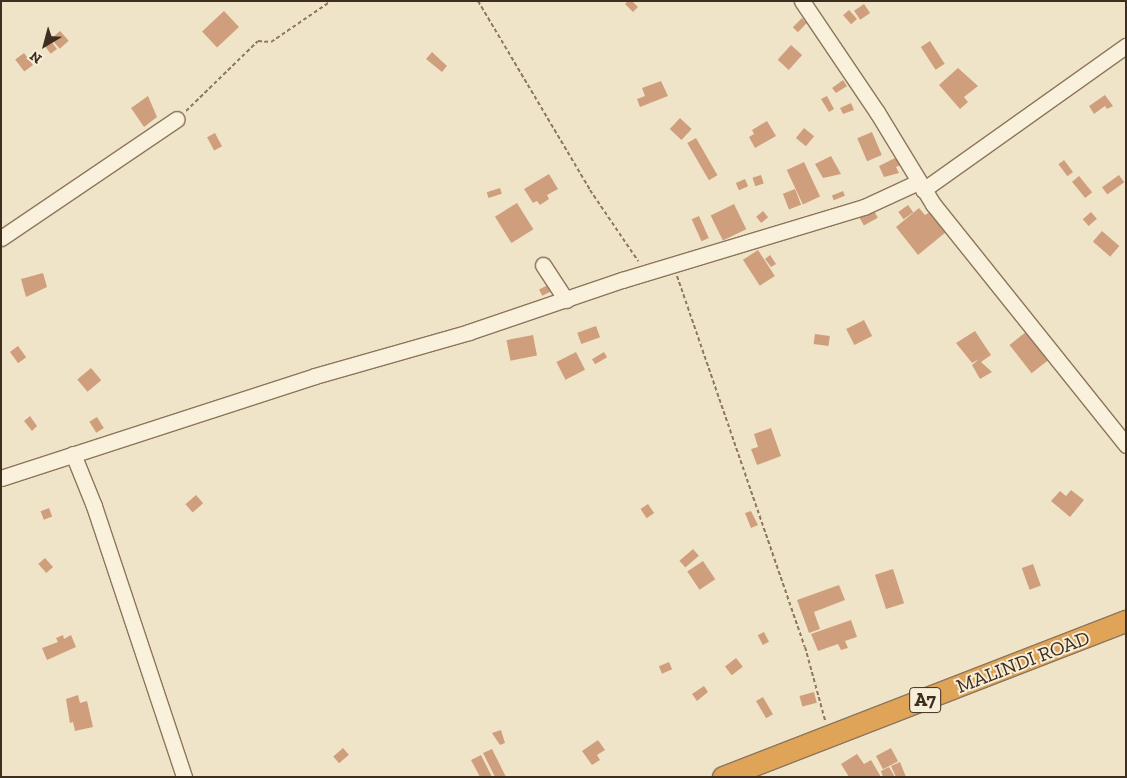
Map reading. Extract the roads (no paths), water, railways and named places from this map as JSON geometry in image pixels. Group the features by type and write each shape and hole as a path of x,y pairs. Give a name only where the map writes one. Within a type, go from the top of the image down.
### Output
{"highway":[{"name":"MALINDI ROAD","path":"723,777 1126,621"}],"street":[{"path":"802,1 877,112 921,186 972,256 1126,445"},
{"path":"1,478 646,273 864,207 921,186 1126,46"},
{"path":"1,238 177,119"},
{"path":"543,265 566,300"},
{"path":"73,454 94,506 184,777"}]}
